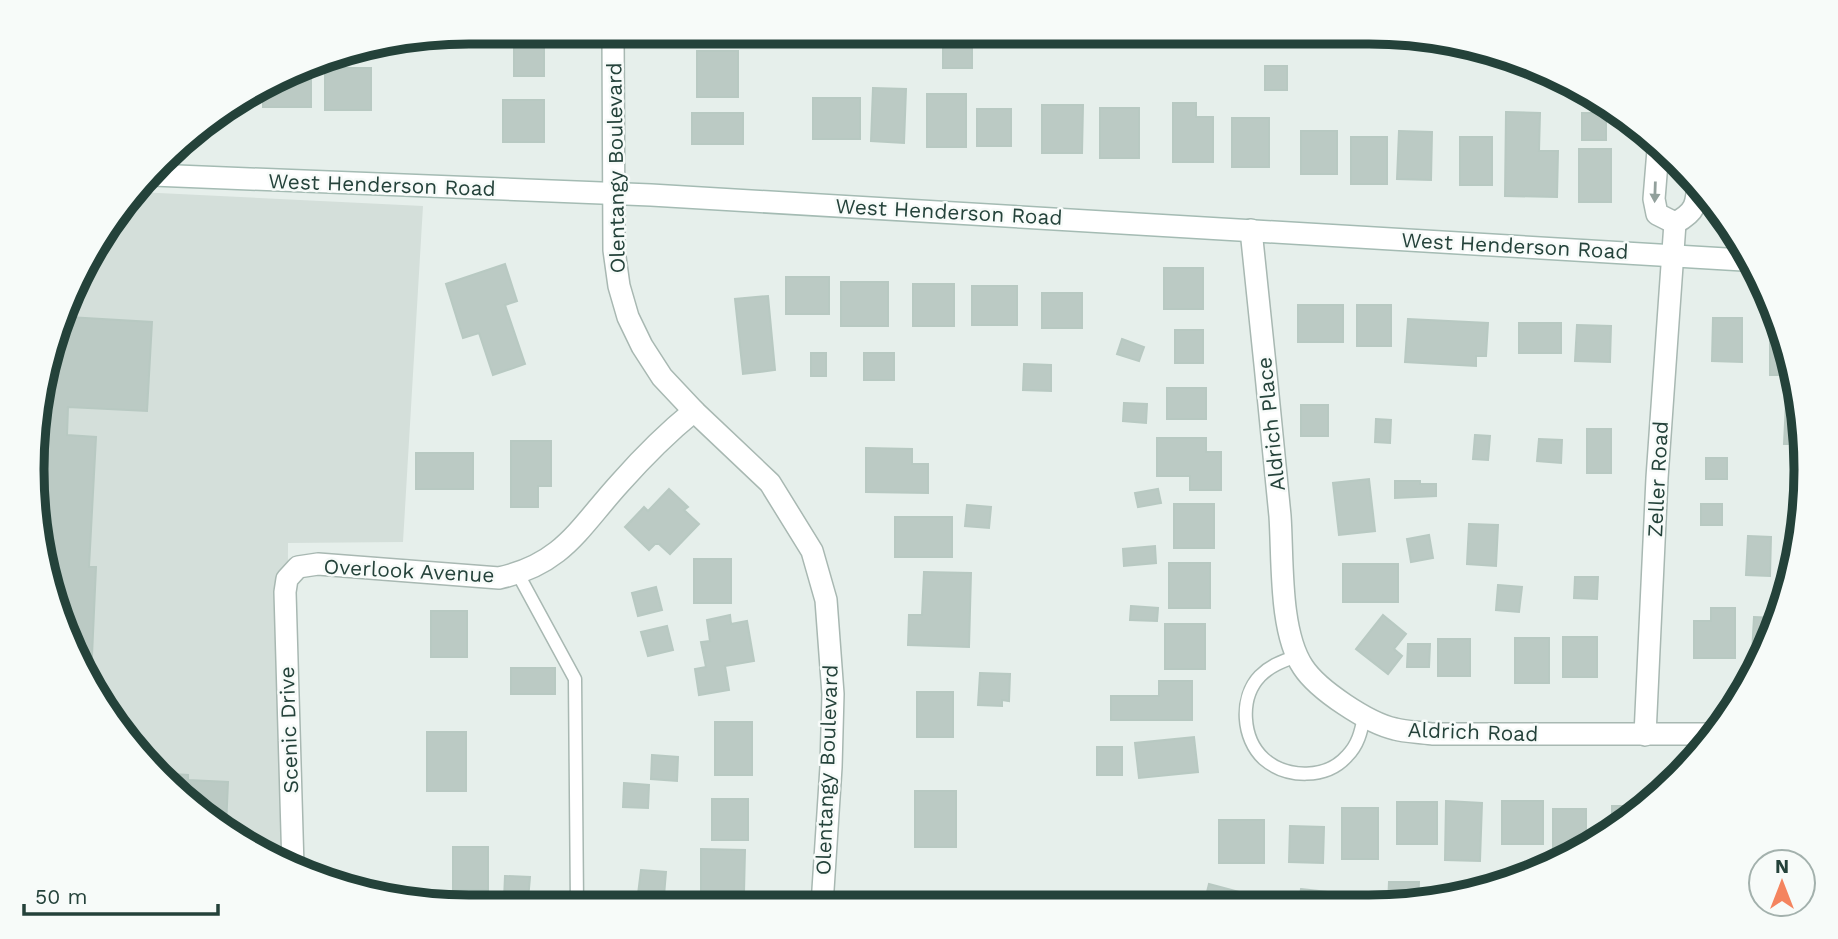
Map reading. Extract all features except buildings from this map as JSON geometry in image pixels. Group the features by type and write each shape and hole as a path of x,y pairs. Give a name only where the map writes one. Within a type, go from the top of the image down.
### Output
{"street":[{"name":"Olentangy Boulevard","path":"613,44 614,250 619,286 628,317 642,346 662,377 770,483 812,551 825,600 833,694 823,895"},
{"path":"1657,157 1654,199 1657,214 1675,223 1689,216 1697,199"},
{"name":"West Henderson Road","path":"161,175 613,194 1738,260"},
{"name":"Zeller Road","path":"1645,735 1657,478 1675,223"},
{"name":"Aldrich Place","path":"1251,230 1280,518 1287,619"},
{"name":"Overlook Avenue","path":"285,592 287,579 298,567 318,564 499,578 518,574 555,555 663,436 694,411"},
{"name":"Scenic Drive","path":"285,592 293,856"},
{"name":"Aldrich Road","path":"1287,619 1297,656 1305,670 1364,717 1394,729 1432,734 1702,734"}],"lane":[{"path":"518,574 575,679 577,895"},
{"path":"1297,656 1276,663 1258,677 1248,697 1245,720 1251,741 1264,759 1283,771 1306,775 1328,770 1347,757 1359,739 1364,717"}],"shaded area":[{"path":"146,192 423,206 403,542 288,543 287,854 210,807 168,771 132,729 101,682 76,632 58,580 52,553 47,525 44,470 47,414 58,359 88,281 116,233"}]}
